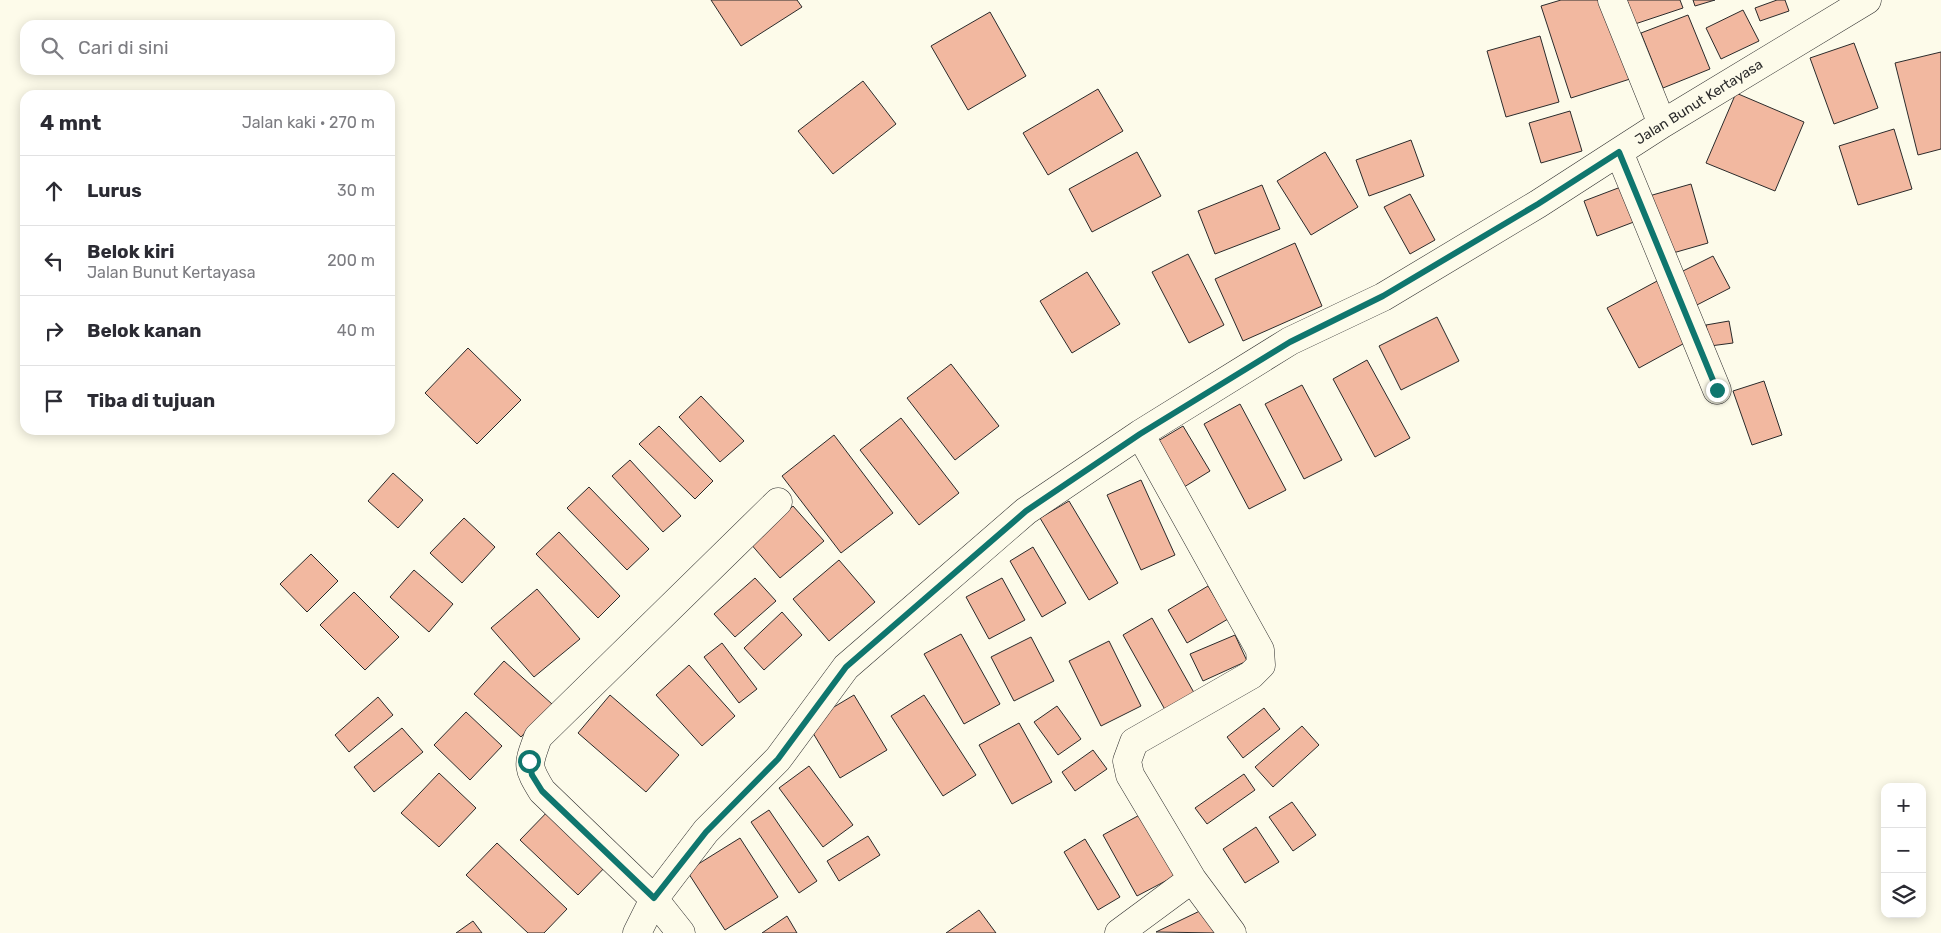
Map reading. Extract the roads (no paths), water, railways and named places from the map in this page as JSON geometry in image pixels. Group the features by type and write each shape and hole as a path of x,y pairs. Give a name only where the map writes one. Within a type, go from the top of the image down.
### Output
{"street":[{"path":"1612,0 1662,124"},
{"name":"Jalan Bunut Kertayasa","path":"637,933 654,898 706,832 778,759 846,667 1026,511 1140,434 1290,342 1383,296 1538,204 1662,124 1867,0"},
{"path":"1619,152 1717,390"},
{"path":"1140,434 1260,650 1261,665 1250,675 1134,742 1127,761 1130,775 1192,879 1232,933"},
{"path":"681,933 654,898 542,791 532,775 529,761 538,737 778,502"},
{"path":"1119,933 1192,879"}]}
